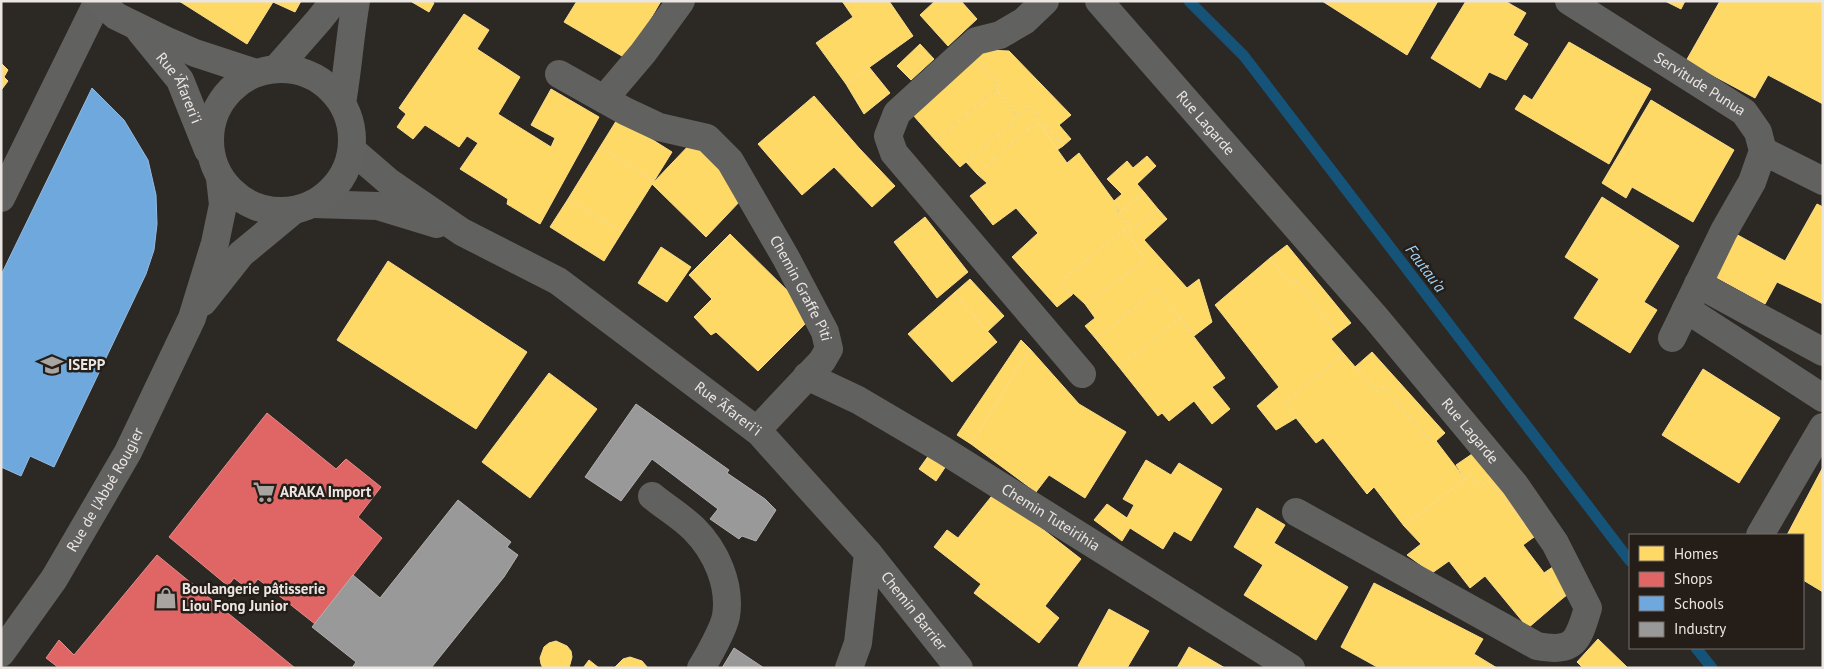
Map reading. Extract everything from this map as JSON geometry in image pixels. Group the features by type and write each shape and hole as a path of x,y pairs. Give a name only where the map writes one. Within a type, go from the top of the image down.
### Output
{"main road":[{"path":"266,71 314,77 342,103 349,118 352,150 339,182 303,208 265,210 240,199 216,168 210,130 220,103 238,83 266,71 320,20 334,1"},
{"path":"342,103 349,64 350,37 356,1"},
{"name":"Rue 'Āfareri'i","path":"114,9 195,53 266,71"},
{"name":"Rue 'Āfareri'i","path":"114,9 180,80 216,168"},
{"name":"Rue de l'Abbé Rougier","path":"1,653 54,579 128,452 192,318 215,242 223,205 216,168"},
{"name":"Rue de l'Abbé Rougier","path":"192,318 241,254 303,208"}],"street":[{"path":"604,100 643,53 681,1"},
{"path":"1045,1 1024,21 1000,35 976,41 897,113 888,136 894,153 1082,374"},
{"name":"Rue Lagarde","path":"1099,1 1376,318 1515,485 1554,543 1588,608 1578,637 1567,647 1554,649 1537,646 1296,512"},
{"name":"Servitude Punua","path":"1569,1 1744,112 1758,132 1763,151"},
{"path":"1,198 114,9"},
{"name":"Chemin Graffe Piti","path":"559,74 604,100 659,127 707,138 730,161 786,258 825,332 828,349 827,354 757,430"},
{"name":"Rue 'Āfareri'i","path":"352,150 389,182 462,232 558,281 757,430 868,553"},
{"path":"1672,338 1724,231 1752,182 1763,151 1823,182"},
{"name":"Rue 'Āfareri'i","path":"303,208 378,206 462,232"},
{"path":"1698,284 1823,352"},
{"path":"1686,309 1823,398"},
{"name":"Chemin Tuteirihia","path":"806,376 858,400 943,450 1292,668"},
{"path":"1761,534 1823,427"},
{"path":"652,496 694,529 715,555 726,587 726,617 700,668"},
{"path":"849,668 858,643 868,553"},
{"name":"Chemin Barrier","path":"868,553 959,668"}],"building: Homes":[{"path":"179,1 301,1 295,12 273,2 247,44"},
{"path":"430,1 434,3 429,12 412,2"},
{"path":"577,1 661,1 627,59 564,22"},
{"path":"842,1 889,1 913,36 846,84 816,43 853,17"},
{"path":"935,1 961,1 977,19 948,46 920,15"},
{"path":"1322,1 1438,1 1407,55"},
{"path":"1466,1 1505,1 1526,13 1513,35 1528,44 1506,80 1489,72 1480,88 1431,58"},
{"path":"1665,1 1685,1 1681,9"},
{"path":"1720,1 1823,1 1823,104 1768,75 1755,98 1686,61"},
{"path":"464,14 489,30 477,49 520,77 498,114 551,147 555,138 531,125 551,89 599,117 540,224 507,204 508,199 460,169 478,143 467,136 459,147 425,125 413,139 397,127 406,114 399,108"},
{"path":"1569,42 1651,89 1609,164 1515,109 1524,95 1532,100"},
{"path":"920,44 934,59 911,80 897,66"},
{"path":"986,50 1009,51 1071,115 1059,125 1071,139 1063,146 1029,106 1017,116 996,89 999,86 976,59"},
{"path":"976,59 999,86 936,141 913,115"},
{"path":"1,63 8,70 4,77 8,81 2,89"},
{"path":"869,67 890,93 864,114 846,84"},
{"path":"996,89 1018,118 960,167 936,141"},
{"path":"814,96 895,186 872,207 834,167 802,195 758,144"},
{"path":"1651,100 1734,150 1693,222 1632,187 1626,198 1602,183"},
{"path":"1029,106 1063,146 1057,150 1037,121 977,174 966,162 1018,118 1017,116"},
{"path":"618,118 672,152 654,181 600,147"},
{"path":"1037,121 1067,163 1079,153 1114,201 1119,213 1132,230 1158,209 1167,219 1144,240 1187,288 1199,279 1212,322 1194,336 1157,289 1096,339 1085,326 1095,318 1085,304 1146,260 1124,230 1061,281 1072,295 1057,307 1012,257 1038,233 1016,208 993,225 970,196 987,183 977,174"},
{"path":"693,141 730,177 742,199 706,237 652,184"},
{"path":"600,147 654,181 622,232 568,199"},
{"path":"1147,156 1156,166 1137,184 1144,192 1120,213 1114,201 1122,194 1107,179 1127,161 1133,168"},
{"path":"1144,192 1158,209 1132,230 1119,213"},
{"path":"1602,197 1679,246 1644,302 1657,310 1630,353 1574,318 1599,279 1565,257"},
{"path":"568,199 622,232 604,261 550,227"},
{"path":"1817,204 1823,207 1823,304 1777,282 1765,304 1712,275 1734,233 1785,261"},
{"path":"925,217 968,272 937,298 894,242"},
{"path":"1124,230 1146,260 1085,304 1073,293 1072,295 1061,281"},
{"path":"730,234 799,302 807,322 758,371 716,332 711,335 694,317 712,299 689,275"},
{"path":"1287,245 1351,323 1337,334 1296,280 1290,284 1270,258"},
{"path":"661,247 691,267 667,302 638,283"},
{"path":"1270,258 1290,284 1296,280 1337,334 1331,339 1344,354 1284,403 1296,418 1276,430 1257,406 1279,387 1215,305"},
{"path":"388,261 527,352 476,429 337,340"},
{"path":"970,279 1004,316 987,332 954,293"},
{"path":"1157,289 1180,318 1119,367 1096,339"},
{"path":"954,293 997,342 952,382 908,334"},
{"path":"1180,318 1225,378 1212,387 1230,409 1212,424 1194,401 1169,421 1162,413 1158,416 1119,367"},
{"path":"1021,340 1030,349 971,444 957,435"},
{"path":"1030,349 1079,404 1126,432 1085,498 1049,475 1036,492 971,444"},
{"path":"1372,352 1445,433 1436,441 1431,442 1383,387 1377,392 1355,367"},
{"path":"1344,354 1377,392 1383,387 1431,442 1436,441 1465,479 1404,526 1374,487 1367,494 1323,438 1316,443 1284,403"},
{"path":"1703,369 1780,418 1739,483 1662,435"},
{"path":"549,373 597,409 530,498 482,462"},
{"path":"1475,452 1538,531 1534,537 1489,481 1480,488 1470,475 1465,479 1456,465"},
{"path":"929,455 946,466 936,481 919,469"},
{"path":"1146,460 1171,475 1179,463 1222,489 1191,541 1174,531 1163,549 1130,528 1122,541 1094,520 1107,504 1127,518 1134,505 1123,499"},
{"path":"1823,467 1823,592 1804,581 1804,534 1788,534"},
{"path":"1470,475 1480,488 1489,481 1534,537 1523,545 1563,598 1528,628 1485,576 1470,588 1449,561 1432,573 1407,555 1421,544 1404,526"},
{"path":"995,492 1081,559 1045,606 1059,618 1039,643 974,593 981,584 934,547 947,530 958,538"},
{"path":"1257,508 1285,525 1274,543 1348,587 1316,640 1244,595 1263,565 1234,547"},
{"path":"1557,564 1575,589 1563,598 1544,573"},
{"path":"1374,583 1483,639 1474,654 1497,668 1379,668 1341,647"},
{"path":"1109,609 1149,631 1127,668 1081,668 1078,666"},
{"path":"1598,639 1628,668 1583,668 1577,662"},
{"path":"556,641 567,646 571,651 572,657 569,668 543,668 540,658 544,647"},
{"path":"1189,647 1225,668 1177,668"},
{"path":"630,657 642,661 648,668 614,668 623,659"},
{"path":"589,660 599,668 583,668"}],"building: Shops":[{"path":"267,413 336,469 346,459 381,487 358,517 382,538 315,624 258,579 249,590 234,578 228,586 169,537"},
{"name":"Boulangerie pâtisserie Liou Fong Junior","path":"157,555 295,668 59,668 46,658 59,640 74,655"}],"building: Schools":[{"name":"ISEPP","path":"92,88 124,120 148,160 156,195 157,224 154,250 146,274 54,467 30,456 21,476 1,467 1,275"}],"building: Industry":[{"path":"636,404 729,470 727,473 765,499 776,510 756,541 742,536 739,539 710,519 718,509 652,459 621,501 585,477"},
{"path":"458,500 511,542 507,547 518,555 504,577 431,668 352,668 356,662 312,627 353,575 380,598"},
{"path":"734,648 764,668 722,668"}],"waterway":[{"name":"Fautau’a","path":"1189,1 1244,56 1629,560"},
{"name":"Fautau’a","path":"1697,649 1712,668"}],"place":[{"name":"ISEPP","path":"52,365"},
{"name":"ARAKA Import","path":"264,492"},
{"name":"Boulangerie pâtisserie Liou Fong Junior","path":"166,598"}]}
